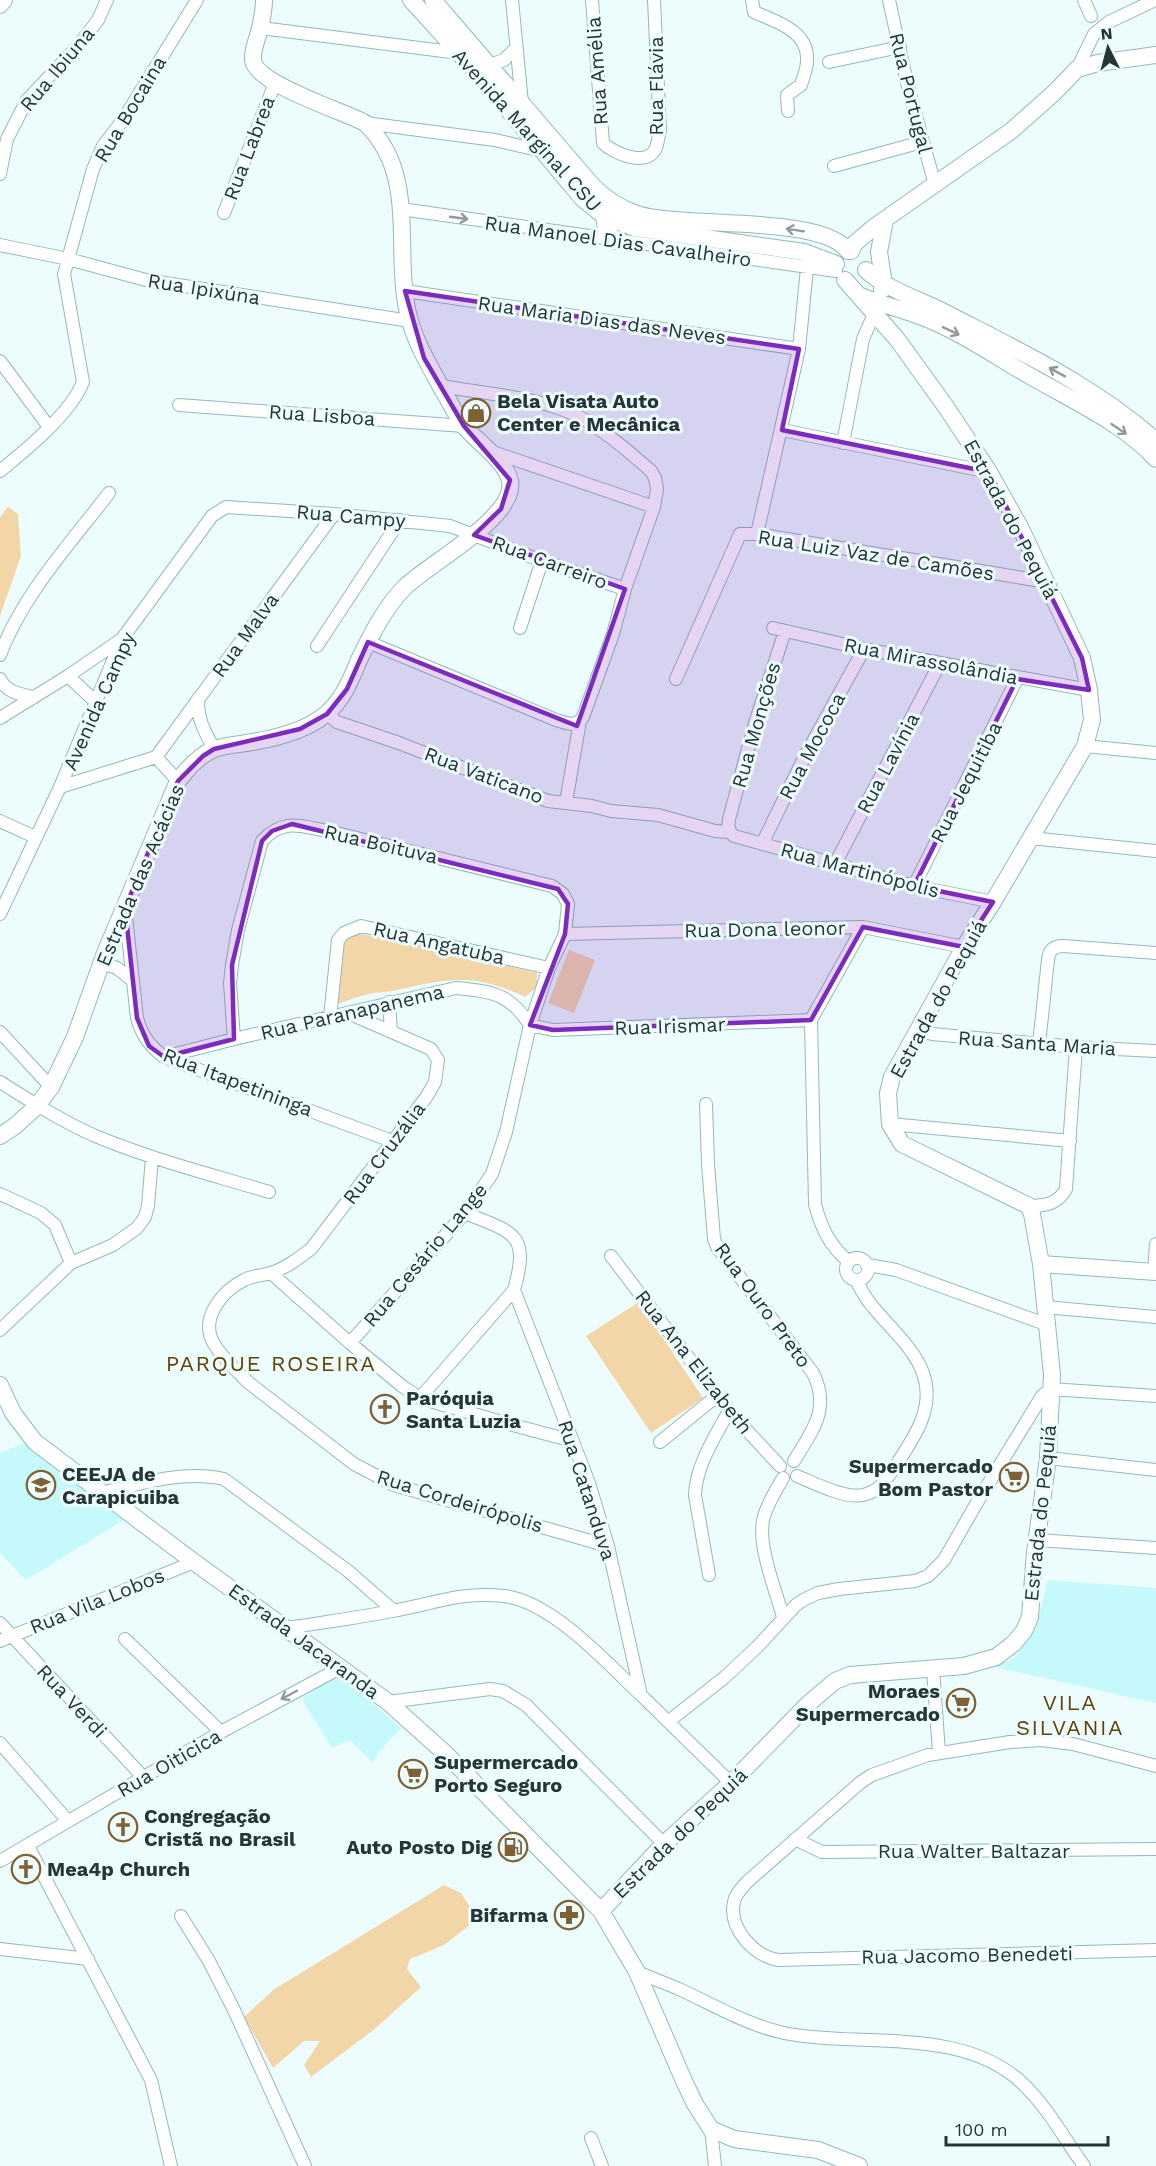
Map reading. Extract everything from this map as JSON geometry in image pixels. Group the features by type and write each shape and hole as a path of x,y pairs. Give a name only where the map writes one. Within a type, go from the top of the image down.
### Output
{"main road":[{"path":"0,5 4,0"},
{"name":"Estrada das Acácias","path":"0,1136 37,1106 51,1087 75,1037 102,963 178,781 194,763 214,749 300,729 327,714 347,689 368,642 388,608 404,588 474,535 501,509 509,494 510,480 507,474 489,451 464,426 424,358 410,321 405,291 401,209 393,164 374,131 365,123 274,83 256,69 254,53 261,27 264,0"},
{"name":"Avenida Marginal CSU","path":"411,0 490,65 522,103 542,151 582,198 603,216 635,228 804,252 839,272"},
{"name":"Avenida Marginal CSU","path":"433,0 459,53 599,193 612,202 638,214 673,220 812,232 831,237 849,251"},
{"path":"1156,56 1098,63 1077,69 1011,131 860,238 849,251 838,258 839,272 857,295 876,309 918,315 964,337 1088,389 1130,418 1156,441"},
{"path":"603,216 606,230 616,241"},
{"path":"839,272 858,280 866,268 872,265 879,252 885,220"},
{"path":"849,251 861,254 866,262 866,268 884,284 924,302 1014,357 1125,433 1156,459"},
{"path":"876,309 884,284 879,252"},
{"name":"Estrada do Pequiá","path":"876,309 971,442 1047,582 1082,658 1089,690 1092,720 1085,746 964,947 892,1077 888,1093 890,1124"},
{"path":"897,339 906,322 918,315"},
{"path":"890,1124 902,1144 1029,1206"},
{"name":"Estrada do Pequiá","path":"711,2129 684,2081 637,1972 601,1911 664,1844 731,1783 808,1704 834,1681 850,1675 964,1666 996,1657 1013,1644 1024,1630 1030,1617 1048,1458 1052,1375 1041,1264 1036,1229 1029,1206"},
{"path":"1041,1264 1155,1272"},
{"name":"Estrada Jacaranda","path":"0,1385 14,1413 35,1442 194,1562 388,1702 447,1755 601,1911"},
{"path":"711,2129 734,2139 818,2150 859,2166"}],"street":[{"name":"Rua Ibiuna","path":"0,174 1,152 27,100 78,46 98,20 107,0"},
{"name":"Rua Bocaina","path":"0,471 49,427 76,397 83,382 64,274 93,169 103,146 123,120 197,0"},
{"path":"512,0 522,103"},
{"name":"Rua Amélia","path":"592,0 603,143"},
{"name":"Rua Flávia","path":"603,143 628,158 649,155 655,150 660,131 654,0"},
{"path":"752,0 754,12 799,34 806,47 807,62 801,85 787,95 788,111"},
{"name":"Rua Portugal","path":"889,0 922,142 935,185"},
{"path":"1084,0 1091,16"},
{"path":"1077,69 1094,34 1109,22 1155,0"},
{"path":"261,27 459,53"},
{"path":"829,62 900,47"},
{"path":"490,65 504,60 515,49"},
{"name":"Rua Labrea","path":"224,213 274,83"},
{"path":"365,123 495,140 542,151"},
{"path":"495,140 529,124"},
{"path":"834,166 922,142"},
{"name":"Rua Manoel Dias Cavalheiro","path":"401,209 839,272"},
{"name":"Rua Ipixúna","path":"0,245 68,259 146,280 410,321"},
{"path":"757,534 800,349 807,268"},
{"name":"Rua Maria Dias das Neves","path":"405,291 800,349"},
{"path":"843,442 863,339 876,309"},
{"path":"0,361 49,427"},
{"path":"441,386 542,403 566,411 602,432 651,471 657,489 654,507 625,590 613,634 582,719 566,802"},
{"name":"Rua Lisboa","path":"179,405 464,426"},
{"path":"782,430 989,472"},
{"path":"489,451 654,507"},
{"path":"0,655 16,619 30,598 109,493"},
{"name":"Rua Campy","path":"226,507 400,520 450,526 474,535"},
{"name":"Avenida Campy","path":"0,914 60,787 122,639 212,516 226,507"},
{"name":"Rua Malva","path":"156,757 334,514"},
{"path":"316,646 400,520"},
{"name":"Rua Luiz Vaz de Camões","path":"676,679 740,534 757,534 1047,582"},
{"name":"Rua Carreiro","path":"474,535 625,590"},
{"path":"520,628 542,561"},
{"name":"Rua Mirassolândia","path":"779,630 1017,679 1089,690"},
{"name":"Rua Monções","path":"729,826 779,630"},
{"path":"0,718 122,639"},
{"path":"368,642 556,720 572,725 582,719"},
{"name":"Rua Mococa","path":"762,844 805,756 864,649"},
{"name":"Rua Lavínia","path":"835,864 940,663"},
{"path":"68,676 96,702"},
{"path":"0,679 12,692 34,697"},
{"name":"Rua Jequitiba","path":"914,886 1017,679"},
{"path":"198,698 201,725 214,749"},
{"name":"Rua Vaticano","path":"327,714 337,722 399,743 548,801 647,814"},
{"path":"1085,746 1156,753"},
{"path":"60,787 156,757 178,781"},
{"name":"Rua Martinópolis","path":"647,814 715,831 729,826 734,836 914,886 993,902"},
{"path":"0,821 35,837"},
{"name":"Rua Boituva","path":"234,1039 230,983 238,930 262,841 272,831 292,824 552,886 563,894 568,904 565,934 549,968 530,1025"},
{"path":"1031,838 1156,851"},
{"name":"Rua Itapetininga","path":"126,908 132,980 140,1030 149,1046 164,1057 392,1141"},
{"name":"Rua Angatuba","path":"330,1017 338,940 344,933 361,926 549,968"},
{"path":"849,1262 830,1243 815,1204 811,1020 862,927"},
{"name":"Rua Dona leonor","path":"565,934 862,927 964,947"},
{"path":"1039,1044 1048,960 1052,950 1057,946 1156,953"},
{"path":"102,963 117,968 132,980"},
{"name":"Rua Paranapanema","path":"164,1057 456,988 481,991 506,998 518,1007 530,1025"},
{"path":"389,1002 391,1031"},
{"name":"Rua Cruzália","path":"272,1273 311,1249 427,1096 435,1082 438,1060 431,1049 348,1013"},
{"name":"Rua Irismar","path":"530,1025 553,1030 811,1020"},
{"name":"Rua Cesário Lange","path":"350,1343 465,1213 492,1174 506,1132 530,1025"},
{"name":"Rua Santa Maria","path":"918,1031 1039,1044 1156,1051"},
{"path":"0,1032 51,1087"},
{"path":"1029,1206 1043,1206 1061,1197 1066,1189 1076,1047"},
{"path":"0,1082 37,1106 92,1134 152,1158 269,1192"},
{"name":"Rua Ouro Preto","path":"706,1104 708,1164 714,1239 717,1247 813,1373 820,1390 820,1413 794,1461"},
{"path":"890,1124 1070,1141"},
{"path":"0,1330 71,1263 113,1245 137,1228 145,1217 148,1206 152,1158"},
{"path":"0,1194 41,1213 55,1226 71,1263"},
{"path":"420,1398 514,1290 521,1258 520,1246 516,1239 492,1224 465,1213"},
{"path":"1155,1272 1156,1244"},
{"name":"Rua Ana Elizabeth","path":"612,1256 729,1411 781,1472"},
{"path":"797,1476 851,1495 861,1496 870,1492 883,1485 916,1435 924,1415 927,1394 924,1375 917,1360 872,1306 856,1280 850,1278 846,1271 849,1262 859,1258 868,1265 896,1270 1048,1324"},
{"path":"856,1280 866,1276 868,1265"},
{"path":"272,1273 350,1343 420,1398 573,1441"},
{"name":"Rua Cordeirópolis","path":"272,1273 250,1277 226,1292 213,1308 210,1323 213,1342 235,1370 255,1388 354,1464 385,1481 608,1546"},
{"name":"Rua Catanduva","path":"514,1290 589,1483 608,1546 642,1696"},
{"path":"1045,1307 1156,1317"},
{"path":"669,1721 725,1677 796,1605 818,1593 915,1581 928,1576 944,1560 1042,1396 1050,1389 1156,1396"},
{"path":"660,1442 718,1395"},
{"path":"709,1575 695,1485 700,1469 729,1411"},
{"path":"1048,1458 1156,1470"},
{"path":"781,1472 792,1480 797,1476 799,1470 794,1461 788,1460 781,1472 766,1510 762,1526 764,1546 783,1617"},
{"path":"102,1493 173,1477 207,1475 224,1479 348,1571 394,1611"},
{"path":"1037,1540 1156,1548"},
{"name":"Rua Vila Lobos","path":"6,1639 194,1562"},
{"path":"288,1628 394,1611 453,1596 481,1594 520,1598 573,1632 613,1667 731,1783"},
{"name":"Rua Verdi","path":"0,1623 6,1639 144,1778"},
{"path":"125,1639 221,1732"},
{"name":"Rua Oiticica","path":"0,1861 221,1732 340,1668"},
{"path":"933,1669 939,1753"},
{"path":"388,1702 490,1689 509,1694 526,1705 664,1844"},
{"path":"795,1839 867,1778 900,1764 939,1753 1010,1742 1041,1740 1073,1744 1156,1766"},
{"path":"0,1743 68,1821"},
{"name":"Rua Walter Baltazar","path":"795,1839 822,1852 1156,1849"},
{"name":"Rua Jacomo Benedeti","path":"795,1839 747,1882 734,1902 736,1928 760,1953 768,1958 778,1960 1156,1950"},
{"path":"27,1846 151,2080 171,2166"},
{"path":"181,1916 209,1961 234,2010 305,2166"},
{"path":"0,1949 88,1959"},
{"path":"637,1972 750,2022 782,2032 826,2039 932,2045 957,2050 989,2062 1023,2084 1047,2112 1084,2166"},
{"path":"711,2129 715,2166"},
{"path":"591,2138 602,2166"}],"highlighted area":[{"path":"405,291 799,349 782,430 989,472 1082,658 1089,690 1017,679 914,886 993,902 964,947 863,927 811,1020 553,1030 530,1025 565,934 568,904 558,889 292,824 272,831 262,841 232,965 234,1039 164,1057 149,1046 137,1018 125,908 178,781 203,756 214,749 300,729 327,714 347,689 368,642 577,726 625,589 474,535 501,509 510,480 464,426 424,358"}],"shaded area":[{"path":"8,507 18,514 21,556 0,616 0,517"},
{"path":"352,933 406,941 537,973 537,987 525,997 491,984 462,980 447,981 369,994 338,1004 339,969 344,938"},
{"path":"569,950 595,960 574,1013 548,1003"},
{"path":"639,1302 703,1398 651,1433 586,1336"},
{"name":"CEEJA de Carapicuiba","path":"24,1443 127,1518 26,1580 0,1553 0,1453"},
{"path":"1048,1580 1156,1588 1156,1703 995,1667 1016,1657 1038,1620"},
{"path":"337,1679 347,1681 401,1728 378,1753 373,1763 350,1740 332,1748 302,1700 317,1686"},
{"path":"444,1885 461,1893 478,1919 444,1945 410,1959 407,1969 421,1987 376,2028 311,2077 304,2065 320,2041 304,2041 273,2068 244,2017 273,1990"}],"place":[{"name":"Bela Visata Auto Center e Mecânica","path":"476,413"},
{"name":"Paróquia Santa Luzia","path":"385,1409"},
{"name":"Supermercado Bom Pastor","path":"1014,1477"},
{"name":"CEEJA de Carapicuiba","path":"41,1485"},
{"name":"Moraes Supermercado","path":"961,1703"},
{"name":"Supermercado Porto Seguro","path":"413,1774"},
{"name":"Congregação Cristã no Brasil","path":"123,1827"},
{"name":"Auto Posto Dig","path":"513,1847"},
{"name":"Mea4p Church","path":"26,1869"},
{"name":"Bifarma","path":"569,1915"}],"district":[{"name":"PARQUE ROSEIRA","path":"271,1363"},
{"name":"VILA SILVANIA","path":"1070,1715"}]}
